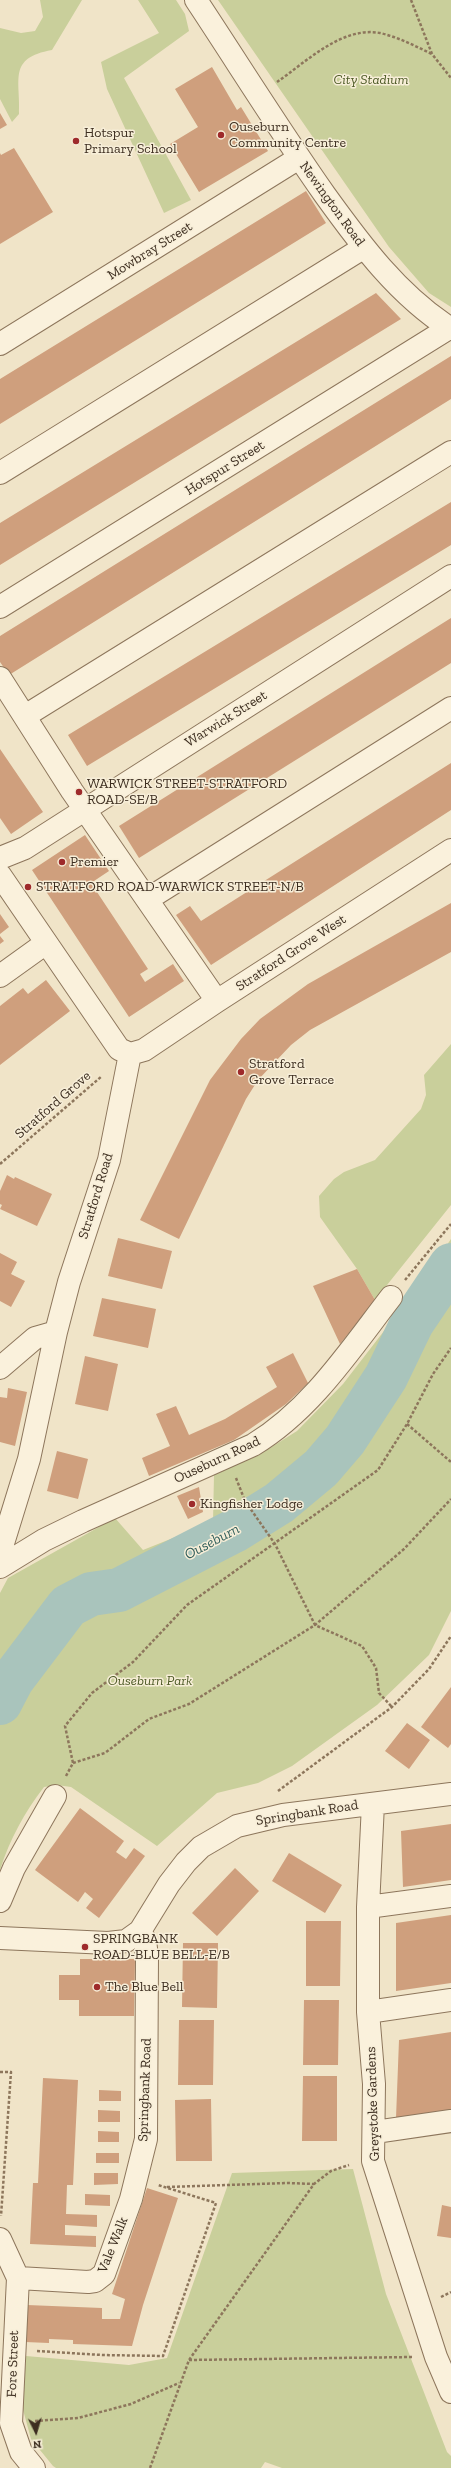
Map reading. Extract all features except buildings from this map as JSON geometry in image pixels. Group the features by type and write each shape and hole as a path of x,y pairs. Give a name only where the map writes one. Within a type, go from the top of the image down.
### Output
{"street":[{"name":"Newington Road","path":"196,0 299,158 363,248 423,310 450,328"},
{"name":"Mowbray Street","path":"0,344 299,158"},
{"path":"0,473 363,248"},
{"name":"Hotspur Street","path":"0,607 450,328"},
{"path":"25,716 451,452"},
{"name":"Warwick Street","path":"0,858 25,848 451,576"},
{"path":"0,678 72,791 102,831 217,1001"},
{"path":"148,899 451,708"},
{"name":"Stratford Grove West","path":"130,1054 144,1050 217,1001 451,850"},
{"path":"0,875 119,1049 130,1054"},
{"path":"0,976 46,943"},
{"name":"Stratford Road","path":"0,1553 29,1459 56,1332 69,1282 109,1160 130,1054"},
{"name":"Ouseburn Road","path":"0,1567 57,1534 253,1445 277,1430 295,1414 319,1388 391,1297"},
{"path":"0,1368 35,1338 56,1332"},
{"name":"Springbank Road","path":"0,1938 108,1943 126,1941 140,1931 169,1884 201,1847 237,1826 259,1819 451,1794"},
{"path":"0,1901 14,1868 54,1796"},
{"name":"Greystoke Gardens","path":"373,1804 368,1907 368,2012 374,2084 375,2132 373,2162 436,2357 451,2392"},
{"path":"368,1907 451,1896"},
{"name":"Springbank Road","path":"136,2178 146,2139 147,1957 144,1940 140,1931"},
{"path":"368,2012 451,2000"},
{"path":"375,2132 451,2121"},
{"name":"Vale Walk","path":"18,2278 88,2282 100,2278 112,2252 136,2178"},
{"path":"1,2229 18,2278"},
{"name":"Fore Street","path":"18,2278 11,2423 21,2452 34,2468"}],"path":[{"path":"410,0 432,54 451,78"},
{"path":"258,95 338,40 358,34 379,33 403,40 432,54"},
{"name":"Stratford Grove","path":"0,1164 101,1076 126,1078"},
{"path":"391,1297 451,1224"},
{"path":"451,1348 433,1374 407,1424 378,1470 187,1605 133,1662 92,1693 65,1726 73,1763 105,1753 149,1719 189,1704 315,1624 404,1548 451,1499"},
{"path":"407,1424 451,1462"},
{"path":"245,1500 275,1544 315,1624 362,1646 376,1668 379,1693 392,1707"},
{"path":"259,1819 263,1807 281,1788 392,1707 429,1669 451,1636"},
{"path":"0,2072 11,2072 1,2229"},
{"path":"150,2468 189,2360 314,2184 331,2171"},
{"path":"165,2187 288,2183 314,2184"},
{"path":"14,2350 102,2355 163,2356 216,2203 180,2192"},
{"path":"189,2360 436,2357"},
{"path":"11,2423 78,2418 131,2404 180,2383"}],"green space":[{"path":"40,0 82,0 52,50 28,59 22,65 19,72 18,81 19,114 12,122 0,99 0,28 21,33 35,31 43,17"},
{"path":"138,0 176,0 185,14 189,31 124,78 191,200 164,213 107,89 101,62 159,33"},
{"name":"City Stadium","path":"218,0 451,0 451,307 429,293 389,247"},
{"path":"451,1044 451,1205 375,1300 357,1269 320,1217 319,1196 334,1179 344,1172 375,1160 421,1109 426,1095 424,1075"},
{"name":"Ouseburn Park","path":"451,1239 451,1611 429,1655 377,1705 292,1766 258,1783 217,1793 157,1846 71,1787 57,1785 44,1787 18,1827 0,1870 0,1593 8,1578 115,1518 143,1550 213,1522 214,1475 262,1453 297,1431 343,1384 418,1287"},
{"path":"353,2169 386,2294 447,2452 451,2456 451,2468 282,2468 265,2462 261,2468 56,2468 53,2466 31,2439 22,2406 26,2356 129,2365 167,2358 232,2173"}],"waterway":[{"name":"Ouseburn","path":"0,1703 12,1680 68,1606 91,1594 119,1590 234,1531 279,1503 321,1468 345,1440 386,1377 412,1323 451,1265"}],"place":[{"name":"Ouseburn Community Centre","path":"221,135"},
{"name":"Hotspur Primary School","path":"76,141"},
{"name":"WARWICK STREET-STRATFORD ROAD-SE/B","path":"79,792"},
{"name":"Premier","path":"62,862"},
{"name":"STRATFORD ROAD-WARWICK STREET-N/B","path":"28,887"},
{"name":"Stratford Grove Terrace","path":"241,1072"},
{"name":"Kingfisher Lodge","path":"192,1504"},
{"name":"SPRINGBANK ROAD-BLUE BELL-E/B","path":"85,1947"},
{"name":"The Blue Bell","path":"97,1987"}]}
